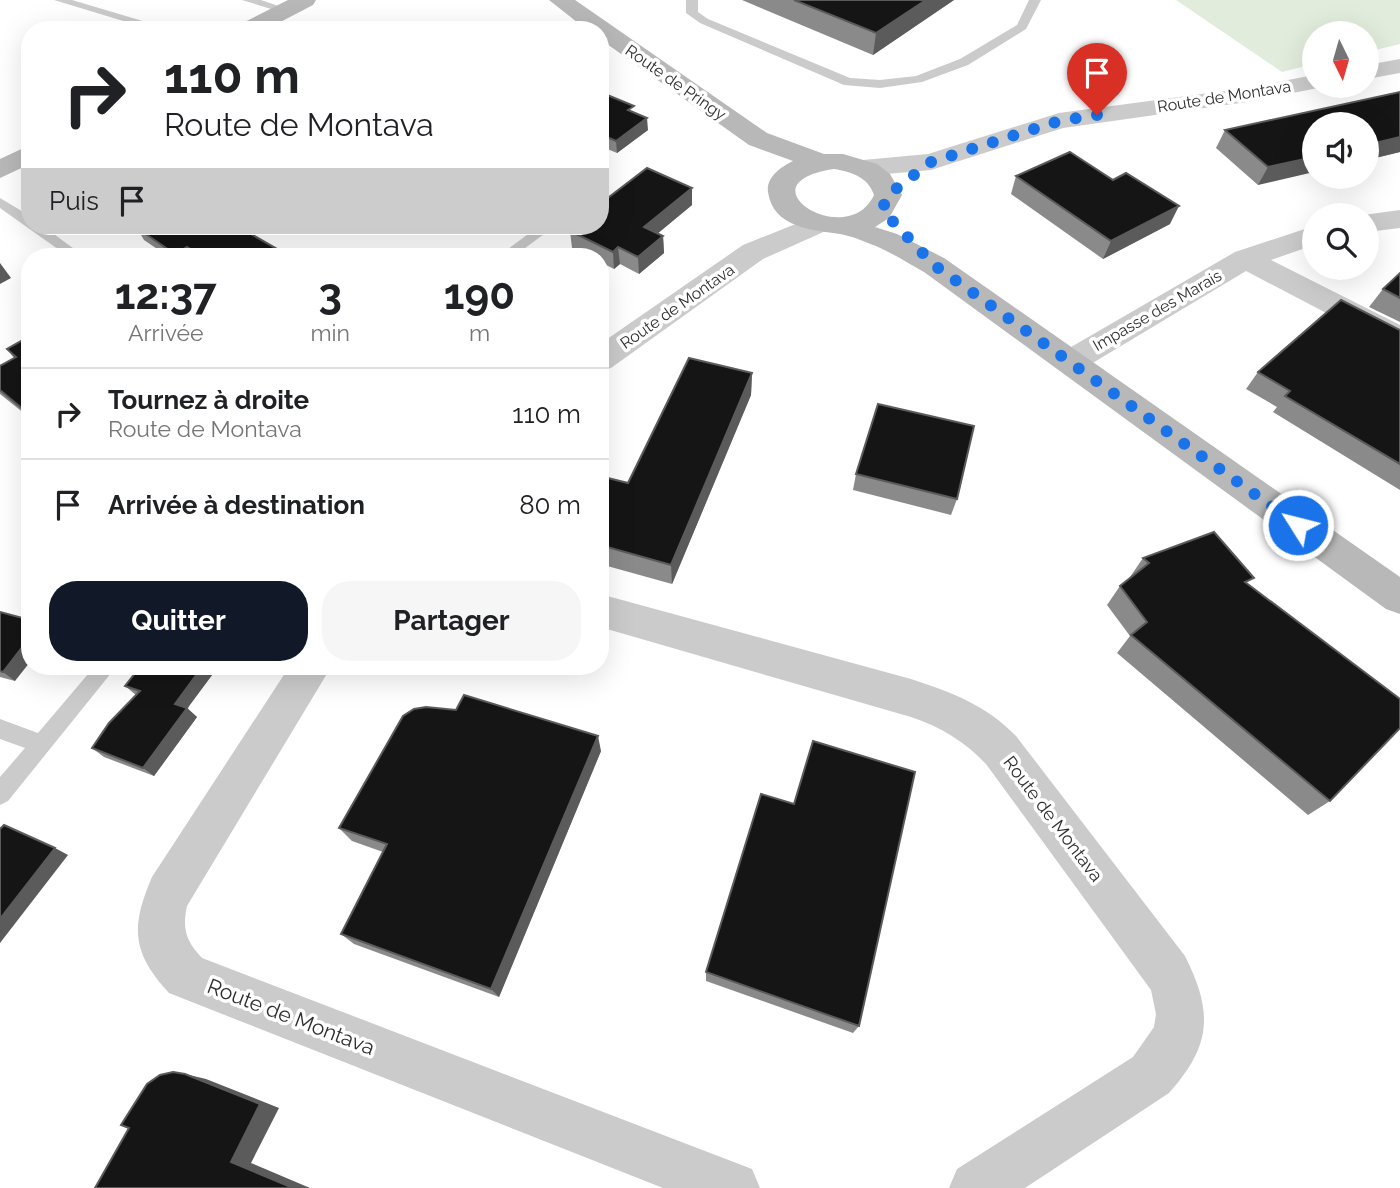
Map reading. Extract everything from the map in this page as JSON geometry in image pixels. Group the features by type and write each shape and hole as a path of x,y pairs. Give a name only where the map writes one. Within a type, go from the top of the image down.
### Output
{"street":[{"name":"Route de Pringy","path":"560,0 590,21"},
{"path":"263,21 296,3"},
{"name":"Route de Pringy","path":"609,34 758,139 820,162"},
{"path":"1379,70 1400,66"},
{"name":"Route de Montava","path":"863,168 931,162 1059,121 1247,95 1302,84"},
{"name":"Route de Pringy","path":"758,139 785,190"},
{"path":"0,170 21,158"},
{"path":"934,265 885,203 881,180 863,168 842,162 800,166 785,190 804,219 887,240 934,265 1400,598"},
{"name":"Route de Montava","path":"885,203 931,162"},
{"name":"Route de Montava","path":"753,253 785,190"},
{"path":"831,225 867,221 885,203"},
{"path":"1379,222 1400,219"},
{"name":"Route de Montava","path":"609,351 753,253 831,225"},
{"name":"Impasse des Marais","path":"1070,362 1245,259 1302,239"},
{"path":"1245,259 1400,338"},
{"name":"Route de Montava","path":"609,613 920,701 964,719 984,732 1014,766 1168,973 1178,990 1180,1026 1176,1044 1164,1062 1151,1075 976,1188"},
{"name":"Route de Montava","path":"306,675 168,893 160,911 160,928 163,947 172,962 186,976 733,1188"}],"lane":[{"path":"60,0 135,21"},
{"path":"248,0 296,3"},
{"path":"692,0 691,13 704,21 848,82 880,85 918,79 964,62 1022,27 1035,0"},
{"path":"0,202 21,216"},
{"path":"47,235 65,248"},
{"path":"517,248 535,235"},
{"path":"0,794 99,675"},
{"path":"0,729 42,744"}],"green space":[{"path":"1176,0 1400,0 1400,44 1379,49 1379,21 1302,21 1302,67 1282,72"}],"building":[{"path":"794,0 926,0 876,33"},
{"path":"1400,92 1400,137 1379,142 1379,112 1308,112 1379,98"},
{"path":"609,96 634,106 628,110 647,118 616,141 609,138"},
{"path":"1302,113 1302,160 1268,167 1225,130"},
{"path":"1070,152 1113,180 1126,173 1179,206 1111,241 1016,176"},
{"path":"647,168 692,188 644,227 663,236 638,257 618,247 613,252 578,235 609,235 609,197"},
{"path":"147,235 253,235 275,248 187,247 166,248"},
{"path":"1400,273 1400,298 1383,289"},
{"path":"1341,300 1400,330 1400,464 1285,396 1290,391 1258,372"},
{"path":"21,341 21,408 0,390 0,366 16,357 7,349"},
{"path":"689,358 752,373 671,565 609,548 609,478 628,483"},
{"path":"878,404 974,426 957,499 856,474"},
{"path":"1214,532 1254,578 1245,582 1400,699 1400,728 1330,801 1131,635 1147,622 1120,586 1149,563 1143,558"},
{"path":"0,612 21,618 21,649 3,672 0,671"},
{"path":"134,675 196,675 175,704 187,708 143,768 92,748 109,723 140,691 125,686"},
{"path":"464,695 598,736 491,989 341,934 387,844 339,828 403,716 414,709 426,707 456,710"},
{"path":"813,741 915,772 859,1026 706,972 761,794 794,804"},
{"path":"4,825 55,848 0,919 0,829"},
{"path":"173,1072 185,1074 260,1104 231,1162 293,1188 95,1188 129,1128 121,1125 147,1084 160,1075"}],"route":[{"path":"1097,115 1059,121 931,162 915,177 888,195 882,210 934,265 1298,525"}]}
